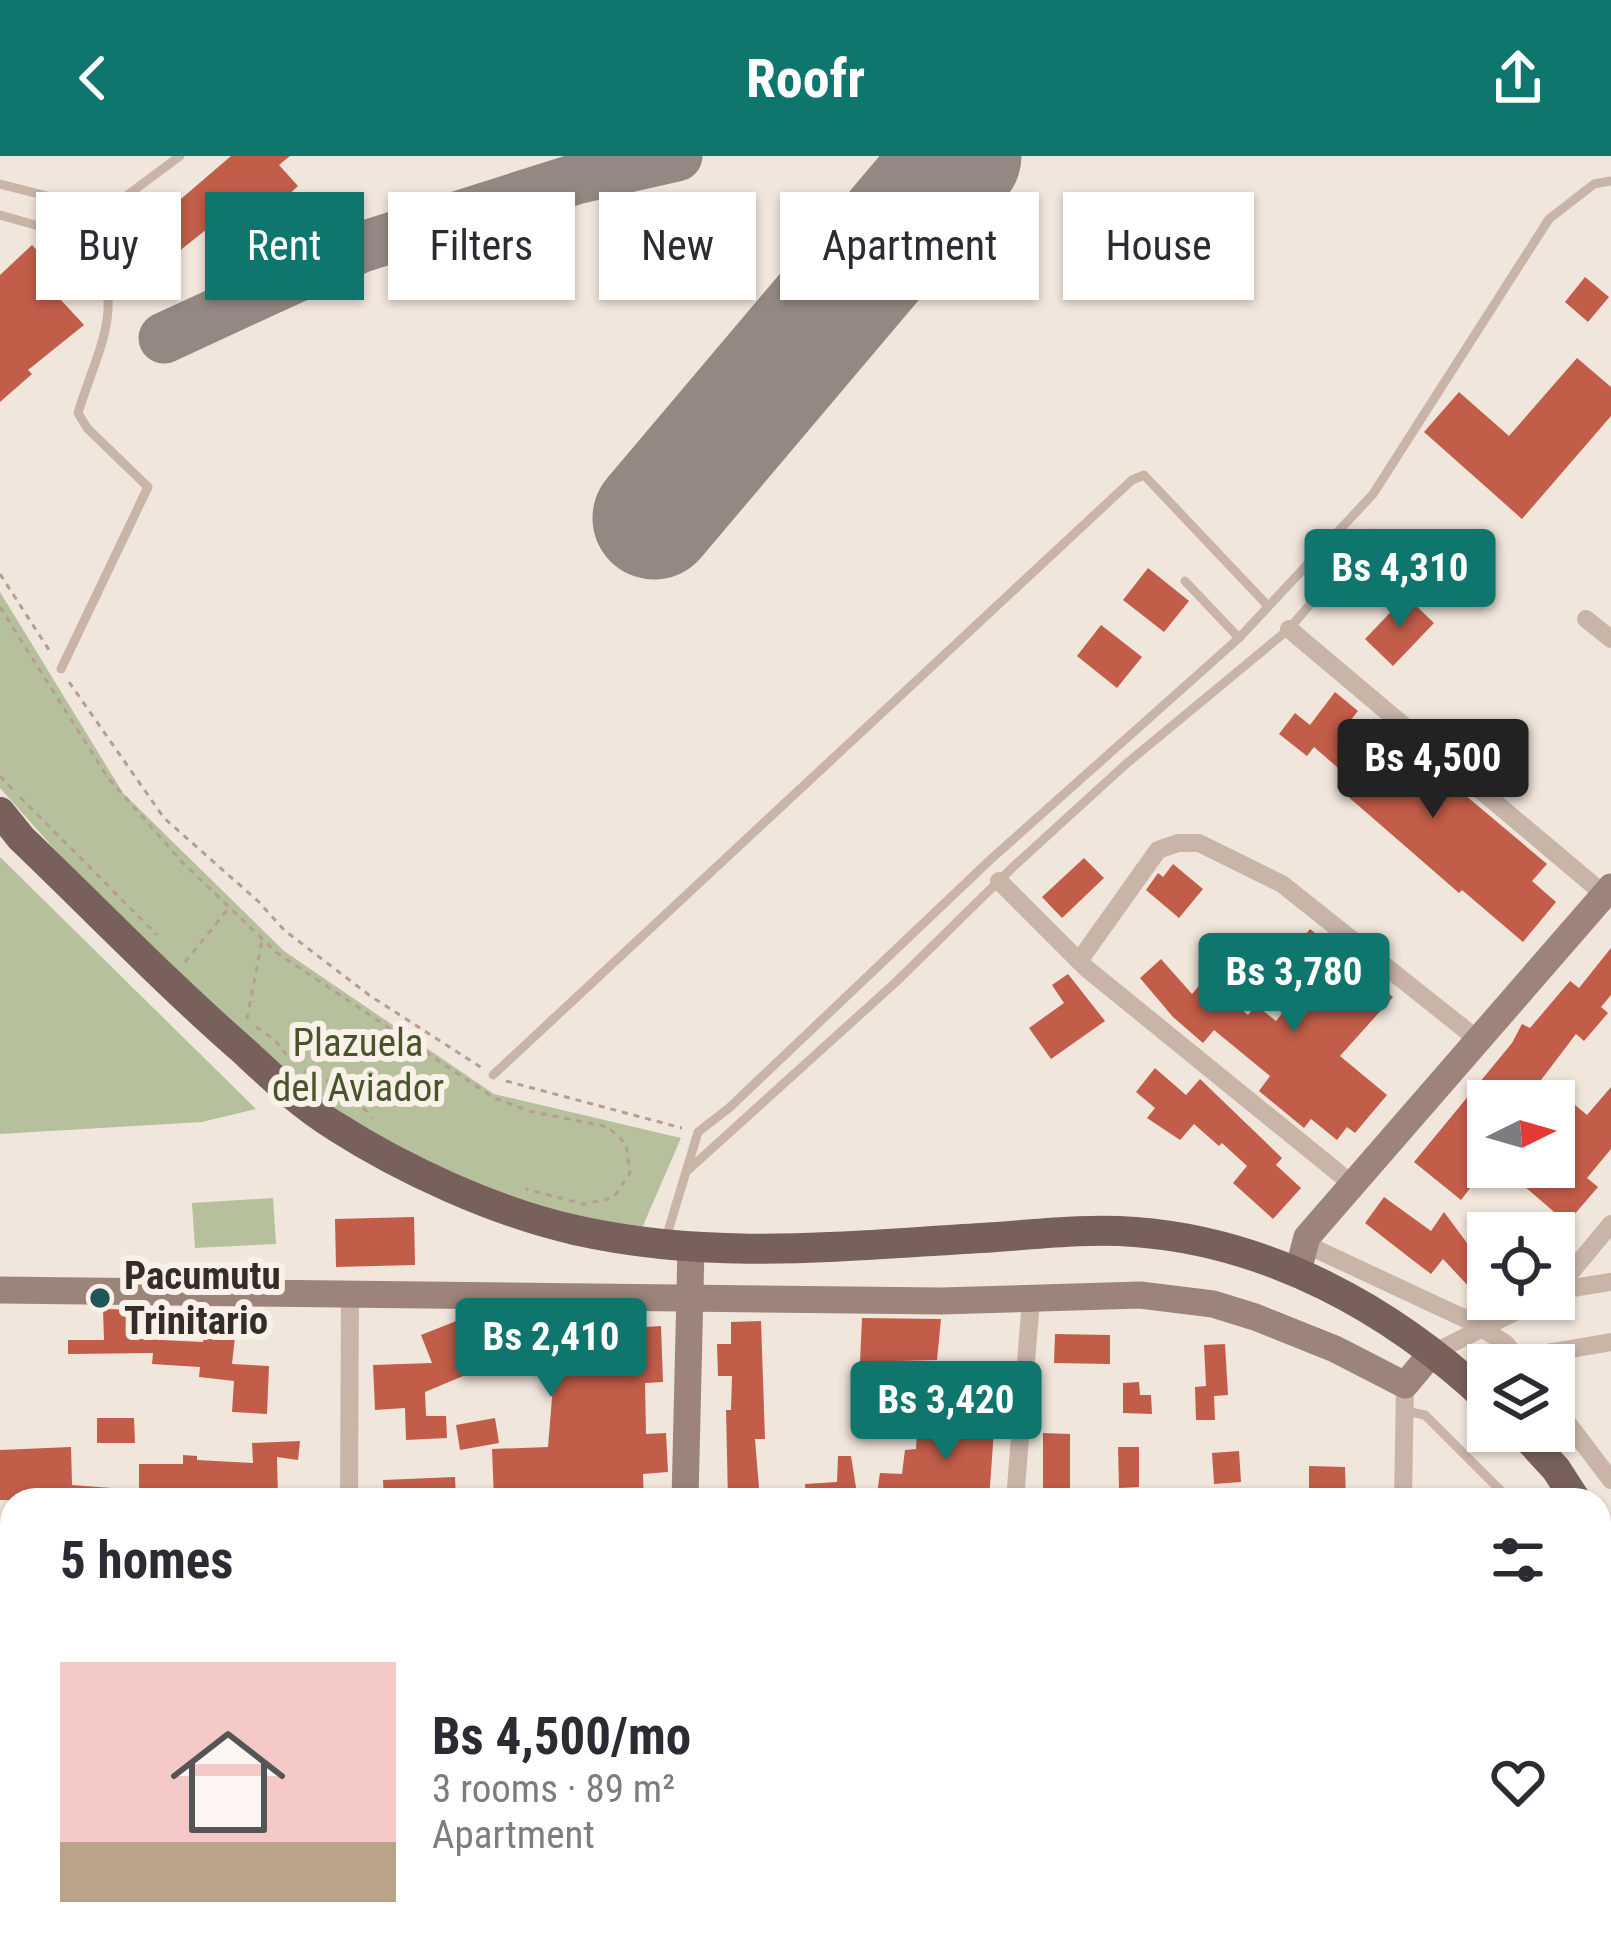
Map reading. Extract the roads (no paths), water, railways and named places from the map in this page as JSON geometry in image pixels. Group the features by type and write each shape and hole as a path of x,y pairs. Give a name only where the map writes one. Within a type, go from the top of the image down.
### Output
{"main road":[{"path":"0,812 169,981 332,1124 464,1192 573,1229 677,1246 797,1249 1135,1232 1302,1257 1339,1291 1467,1383"},
{"path":"1302,1257 1352,1184 1608,891"},
{"path":"677,1246 690,1298 685,1488"},
{"path":"0,1290 1030,1300 1140,1295 1213,1304 1335,1349 1405,1398 1431,1354"},
{"path":"1540,1452 1568,1488"}],"street":[{"path":"1586,619 1611,639"},
{"path":"1289,629 1608,891"},
{"path":"1079,962 1158,850 1199,843 1282,884 1477,1039"},
{"path":"999,881 1079,962 1352,1184"},
{"path":"1575,1265 1611,1224"},
{"path":"1302,1257 1482,1328 1506,1344"},
{"path":"1575,1289 1611,1282"},
{"path":"350,1292 350,1488"},
{"path":"1016,1488 1030,1300"},
{"path":"1431,1354 1498,1320"},
{"path":"1575,1350 1611,1342"},
{"path":"1403,1488 1405,1398"},
{"path":"1575,1433 1611,1480"}],"lane":[{"path":"132,192 180,156"},
{"path":"677,1246 698,1132 990,860 1239,638 1372,494 1549,219 1594,184 1611,182"},
{"path":"0,184 36,193"},
{"path":"0,214 36,225"},
{"path":"61,669 148,487 87,428 78,413 110,300"},
{"path":"493,1075 1138,476 1144,475 1268,606"},
{"path":"687,1172 1126,764 1289,629 1371,533"},
{"path":"1185,581 1239,638"},
{"path":"1405,1398 1498,1488"}],"place":[{"name":"Pacumutu Trinitario","path":"100,1298"}],"park label":[{"name":"Plazuela del Aviador","path":"358,1066"}]}
